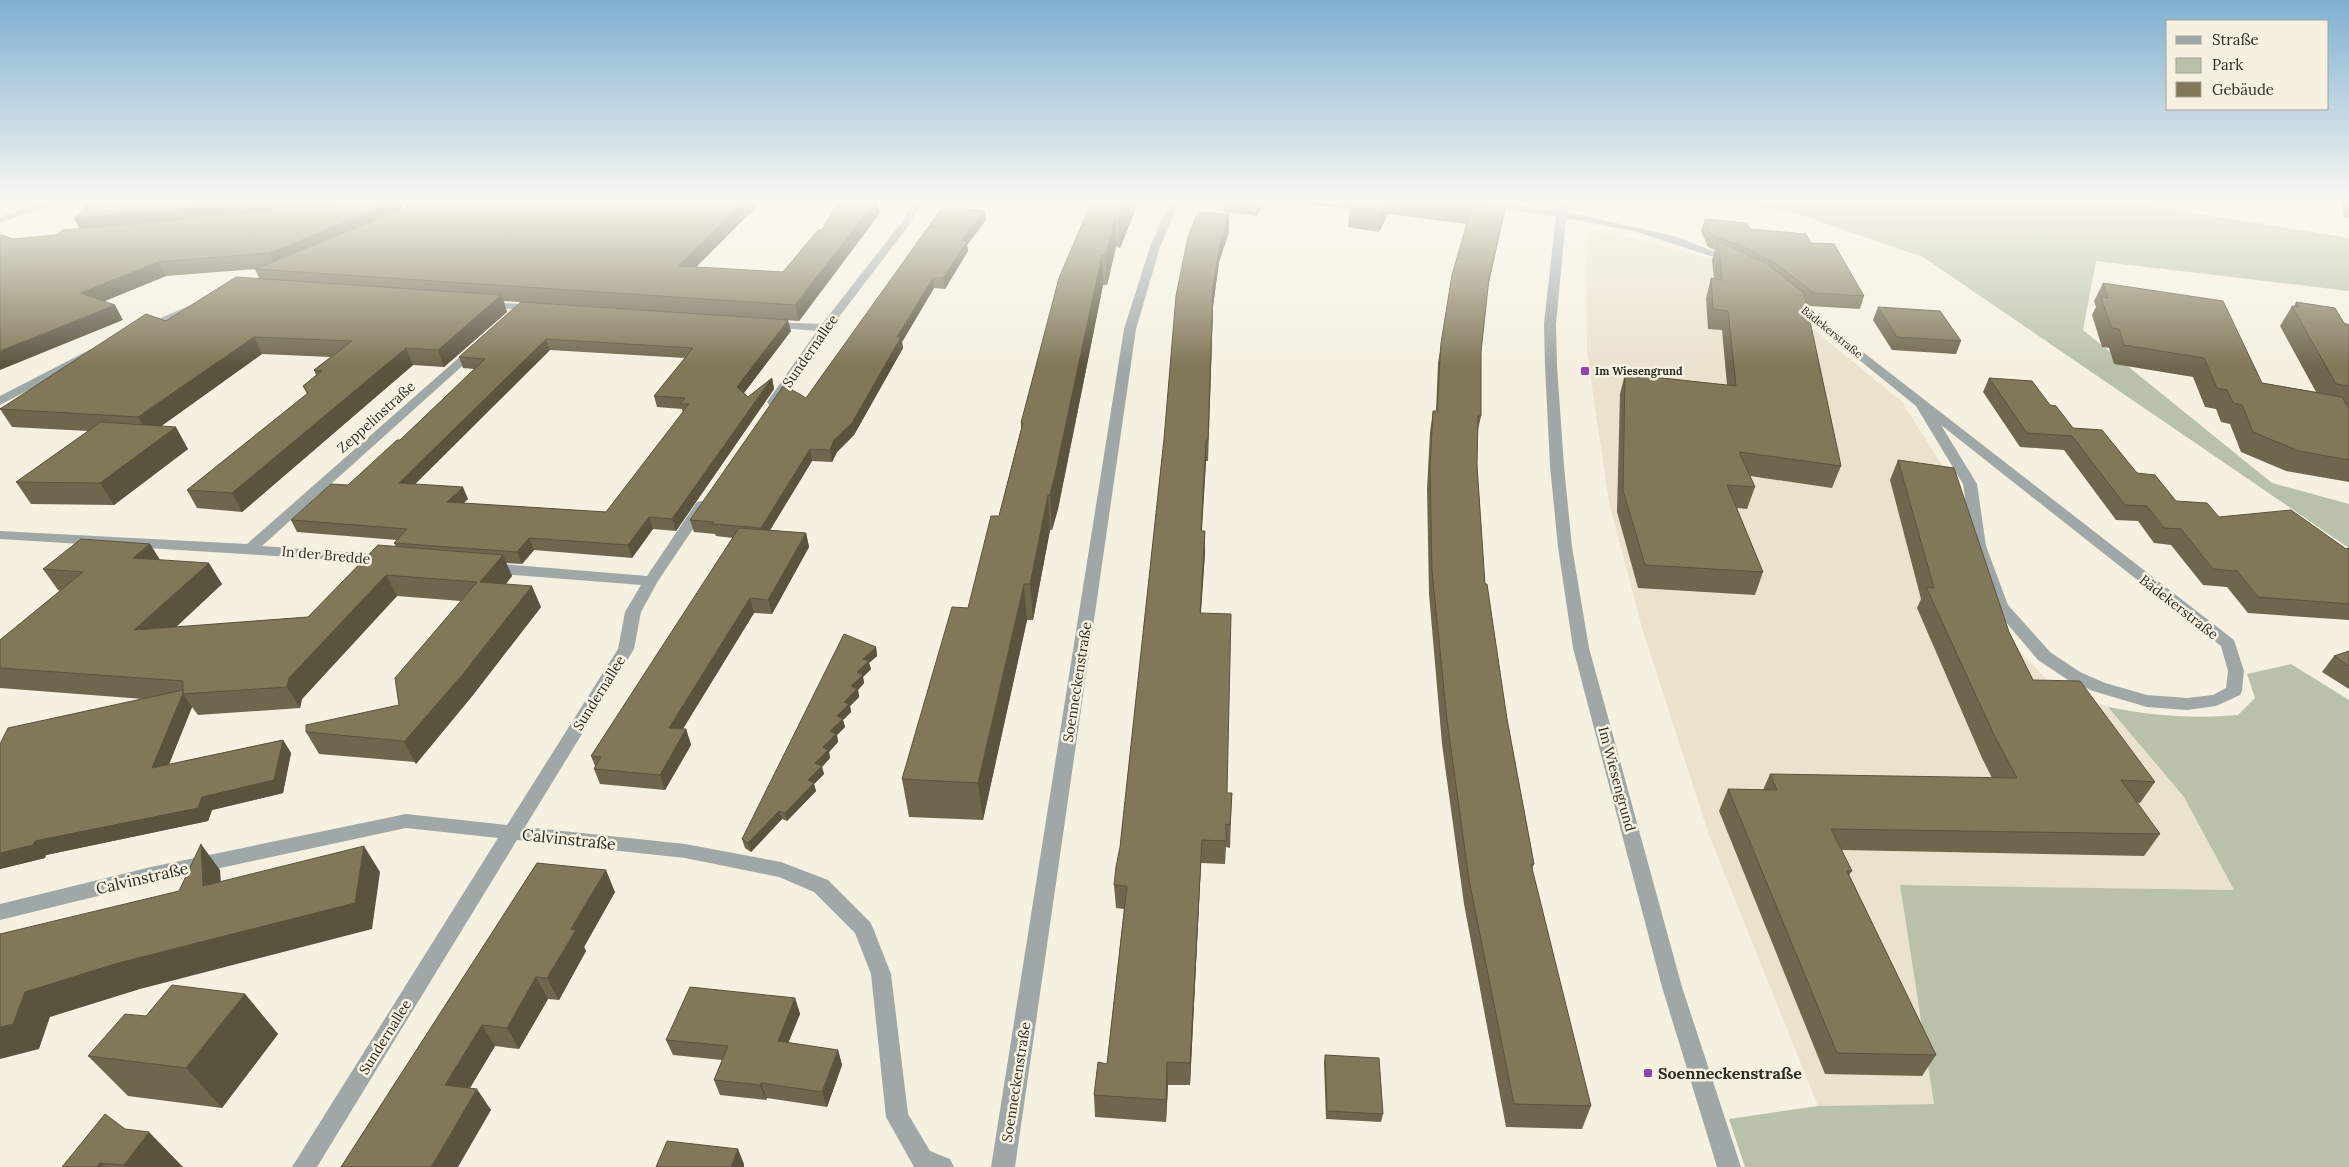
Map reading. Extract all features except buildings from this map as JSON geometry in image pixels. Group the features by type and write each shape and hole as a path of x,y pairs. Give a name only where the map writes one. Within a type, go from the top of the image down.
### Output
{"street":[{"name":"Sundernallee","path":"763,418 825,328 879,257"},
{"name":"Soenneckenstraße","path":"1003,1167 1130,329 1152,257"},
{"name":"Im Wiesengrund","path":"1557,257 1550,324 1551,380 1565,547 1582,648 1672,987 1729,1167"},
{"path":"1722,257 1739,264"},
{"name":"Bädekerstraße","path":"1781,291 1921,404 2228,644 2236,671 2234,691 2216,700 2188,704 2148,701 2099,687 2074,676 2044,656 2001,607 1979,546 1970,484 1921,404"},
{"path":"132,332 212,299"},
{"path":"473,304 552,309"},
{"path":"508,320 522,307"},
{"path":"757,323 825,328"},
{"name":"Zeppelinstraße","path":"250,549 486,340"},
{"path":"0,401 100,348"},
{"name":"Sundernallee","path":"304,1167 626,650 633,612 651,581 712,491"},
{"name":"In der Bredde","path":"0,535 250,549 397,560"},
{"path":"475,567 651,581"},
{"name":"Calvinstraße","path":"0,912 151,875 406,821 685,851 781,870 821,886 863,928 881,974 897,1117 922,1159 942,1167"}],"shaded area":[{"path":"1587,257 1706,257 1724,263 1751,278 1902,402 1949,476 1989,619 2051,684 2108,707 2184,797 2234,890 1900,885 1934,1104 1818,1106 1709,835 1642,628 1609,502 1587,353"}],"green space":[{"path":"1924,257 2349,257 2349,291 2096,261 2083,330 2272,483 2349,504 2349,548"},
{"path":"2291,664 2349,700 2349,1167 1745,1167 1729,1119 1818,1106 1934,1104 1900,885 2234,890 2184,797 2108,707 2173,716 2238,715 2255,698 2247,674"}],"place":[{"name":"Im Wiesengrund","path":"1585,371"},
{"name":"Soenneckenstraße","path":"1648,1073"}]}
